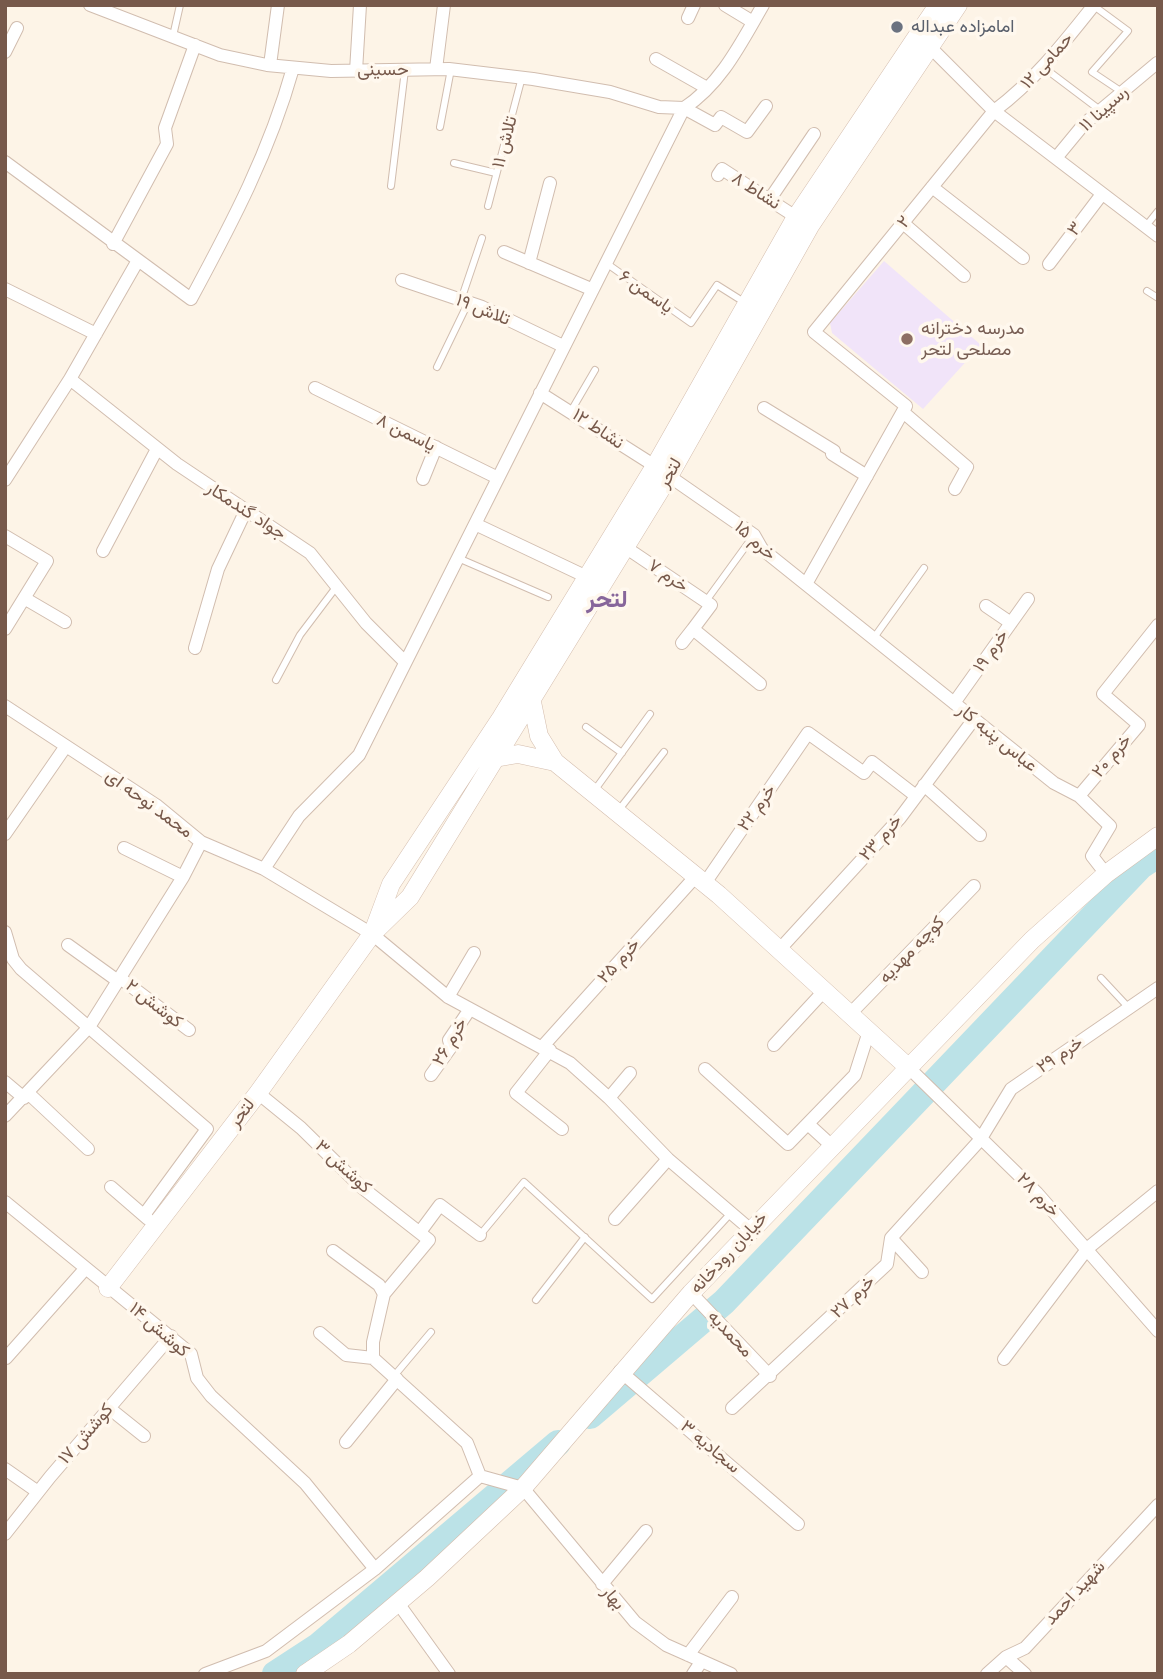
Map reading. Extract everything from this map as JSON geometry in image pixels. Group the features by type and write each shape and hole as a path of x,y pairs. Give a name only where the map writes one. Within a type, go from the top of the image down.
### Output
{"street":[{"name":"حسینی","path":"90,5 220,55 270,65 356,71 452,69 522,77 610,92 659,107 684,108"},
{"path":"270,65 278,5"},
{"path":"356,71 360,5"},
{"path":"436,69 444,5"},
{"path":"725,5 753,22"},
{"path":"264,869 299,816 359,755 604,262 684,108 699,97 730,63 762,5"},
{"name":"لتحر","path":"924,44 938,5"},
{"name":"لتحر","path":"108,1288 150,1220 258,1093 372,934 410,897 625,547 747,304 796,217 866,127 924,44 958,5"},
{"name":"حمامی ۱۲","path":"994,111 1044,67 1094,6"},
{"path":"5,52 17,28"},
{"path":"113,244 167,144 165,128 195,44"},
{"path":"924,44 994,111 1158,236"},
{"path":"656,59 707,88"},
{"name":"رسپینا ۱۱","path":"1056,158 1084,124 1157,64"},
{"path":"5,162 137,262 191,299 244,200 277,125 293,68"},
{"path":"684,108 715,125 720,117 747,132 766,106"},
{"name":"۲","path":"903,412 906,406 814,332 994,111"},
{"name":"لتحر","path":"372,934 391,884 501,718 587,577 662,471 810,226 866,127"},
{"path":"770,199 814,134"},
{"name":"نشاط ۸","path":"718,175 722,169 796,217"},
{"path":"529,263 550,183"},
{"path":"932,187 1023,258"},
{"name":"۳","path":"1049,264 1102,194"},
{"path":"903,223 964,276"},
{"path":"504,252 591,289"},
{"path":"5,480 70,379 137,262"},
{"name":"تلاش ۱۹","path":"402,280 465,301 563,346"},
{"path":"5,289 96,334"},
{"name":"جواد گندمکار","path":"70,379 211,489 310,553 366,623 404,661"},
{"name":"یاسمن ۸","path":"314,388 498,478"},
{"name":"نشاط ۱۲","path":"540,393 662,471"},
{"path":"764,408 834,451 832,454 867,476"},
{"path":"806,584 903,412 967,467 954,489"},
{"path":"423,479 436,447"},
{"path":"103,551 157,449"},
{"name":"خرم ۱۵","path":"662,471 754,535 762,549 839,611"},
{"path":"195,648 218,569 246,510"},
{"path":"475,523 587,577"},
{"path":"5,536 47,561 5,629"},
{"name":"خرم ۷","path":"625,547 708,603"},
{"path":"24,598 65,622"},
{"name":"خرم ۱۹","path":"954,704 1028,599"},
{"path":"682,643 708,603"},
{"path":"986,606 1011,623"},
{"name":"عباس پنبه کار","path":"839,611 872,641 1054,783 1079,796 1110,827 1092,856 1107,874"},
{"name":"خرم ۲۰","path":"1079,796 1139,724 1103,694 1158,625"},
{"path":"693,629 760,684"},
{"path":"532,702 539,736 555,762 594,791 700,880 909,1068"},
{"name":"محمد نوحه ای","path":"5,706 156,805 201,842 264,869 372,934 448,997 570,1063 668,1158 751,1230"},
{"name":"خرم ۲۳","path":"779,950 920,791 974,719"},
{"name":"خرم ۲۲","path":"700,880 808,733 864,773 872,762 920,791"},
{"path":"5,834 65,746"},
{"path":"495,758 525,755 555,762"},
{"path":"920,791 980,835"},
{"name":"خیابان رودخانه","path":"306,1673 349,1644 398,1603 522,1488 620,1371 691,1293 1032,940 1107,874 1158,836"},
{"path":"5,1116 89,1027 183,877 201,842"},
{"path":"124,848 183,877"},
{"name":"خرم ۲۵","path":"562,1129 516,1093 546,1048 700,880"},
{"name":"کوچه مهدیه","path":"850,1014 974,886"},
{"path":"5,932 13,959 20,970 207,1129 150,1220 111,1187"},
{"name":"کوشش ۲","path":"68,945 188,1030"},
{"path":"448,997 474,953"},
{"name":"خرم ۲۹","path":"981,1140 1011,1088 1158,988"},
{"path":"774,1045 824,990"},
{"name":"خرم ۲۶","path":"431,1075 451,1047 449,1040 470,1009"},
{"path":"705,1069 788,1144 855,1075 869,1031"},
{"name":"خرم ۲۸","path":"909,1068 1037,1193 1158,1331"},
{"path":"609,1098 630,1073"},
{"path":"5,1082 26,1096 88,1149"},
{"name":"کوشش ۳","path":"258,1093 301,1128 360,1186 424,1236"},
{"path":"808,1124 832,1146"},
{"name":"خرم ۲۷","path":"733,1408 887,1264 891,1238 981,1140"},
{"path":"615,1219 668,1158"},
{"path":"1004,1359 1088,1248 1158,1191"},
{"name":"کوشش ۱۴","path":"5,1202 191,1354 197,1378 211,1396 305,1483 375,1569"},
{"path":"373,1358 373,1342 384,1294 424,1236 440,1206 480,1235"},
{"path":"891,1238 922,1272"},
{"path":"332,1251 379,1286 384,1294"},
{"path":"6,1358 85,1269"},
{"name":"محمدیه","path":"691,1293 769,1376"},
{"path":"320,1333 346,1354 373,1358 467,1443 481,1476"},
{"name":"کوشش ۱۷","path":"5,1534 171,1336"},
{"name":"سجادیه ۳","path":"620,1371 798,1524"},
{"path":"345,1442 395,1378"},
{"path":"109,1408 144,1436"},
{"path":"5,1469 38,1492"},
{"path":"205,1674 266,1651 375,1569 481,1476"},
{"path":"481,1476 522,1488"},
{"name":"بهار","path":"522,1488 635,1622 666,1645 731,1674"},
{"name":"شهید احمد","path":"986,1674 1006,1657 1025,1648 1158,1505"},
{"path":"602,1584 646,1531"},
{"path":"688,1655 733,1597"},
{"path":"398,1603 449,1674"},
{"path":"1006,1657 1025,1674"},
{"path":"693,1674 701,1662"}],"lane":[{"path":"173,36 180,5"},
{"path":"1094,6 1128,31 1092,72 1122,92"},
{"path":"1044,67 1102,111"},
{"path":"440,127 452,69"},
{"path":"391,186 405,70"},
{"name":"تلاش ۱۱","path":"488,206 522,77"},
{"path":"454,163 496,173"},
{"path":"1145,227 1158,211"},
{"path":"437,368 465,301 482,238"},
{"name":"یاسمن ۶","path":"604,262 691,323 717,285 747,304"},
{"path":"1147,291 1158,298"},
{"path":"571,411 595,370"},
{"path":"708,603 754,535"},
{"path":"458,558 548,597"},
{"path":"872,641 924,568"},
{"path":"276,680 300,635 337,586"},
{"path":"594,791 650,714"},
{"path":"586,727 622,753"},
{"path":"618,811 664,752"},
{"path":"1101,978 1129,1008"},
{"path":"480,1235 524,1182 652,1299 731,1213"},
{"path":"536,1300 585,1237"},
{"path":"395,1378 431,1332"}],"shaded area":[{"name":"مدرسه دخترانه مصلحی لتحر","path":"884,261 981,345 923,409 832,333 830,323"}],"waterway":[{"path":"590,1416 724,1302 1141,866 1158,855"},
{"path":"275,1674 318,1646 558,1443"}],"place":[{"name":"امامزاده عبداله","path":"897,27"},
{"name":"مدرسه دخترانه مصلحی لتحر","path":"907,339"}],"district":[{"name":"لتحر","path":"607,600"}]}
